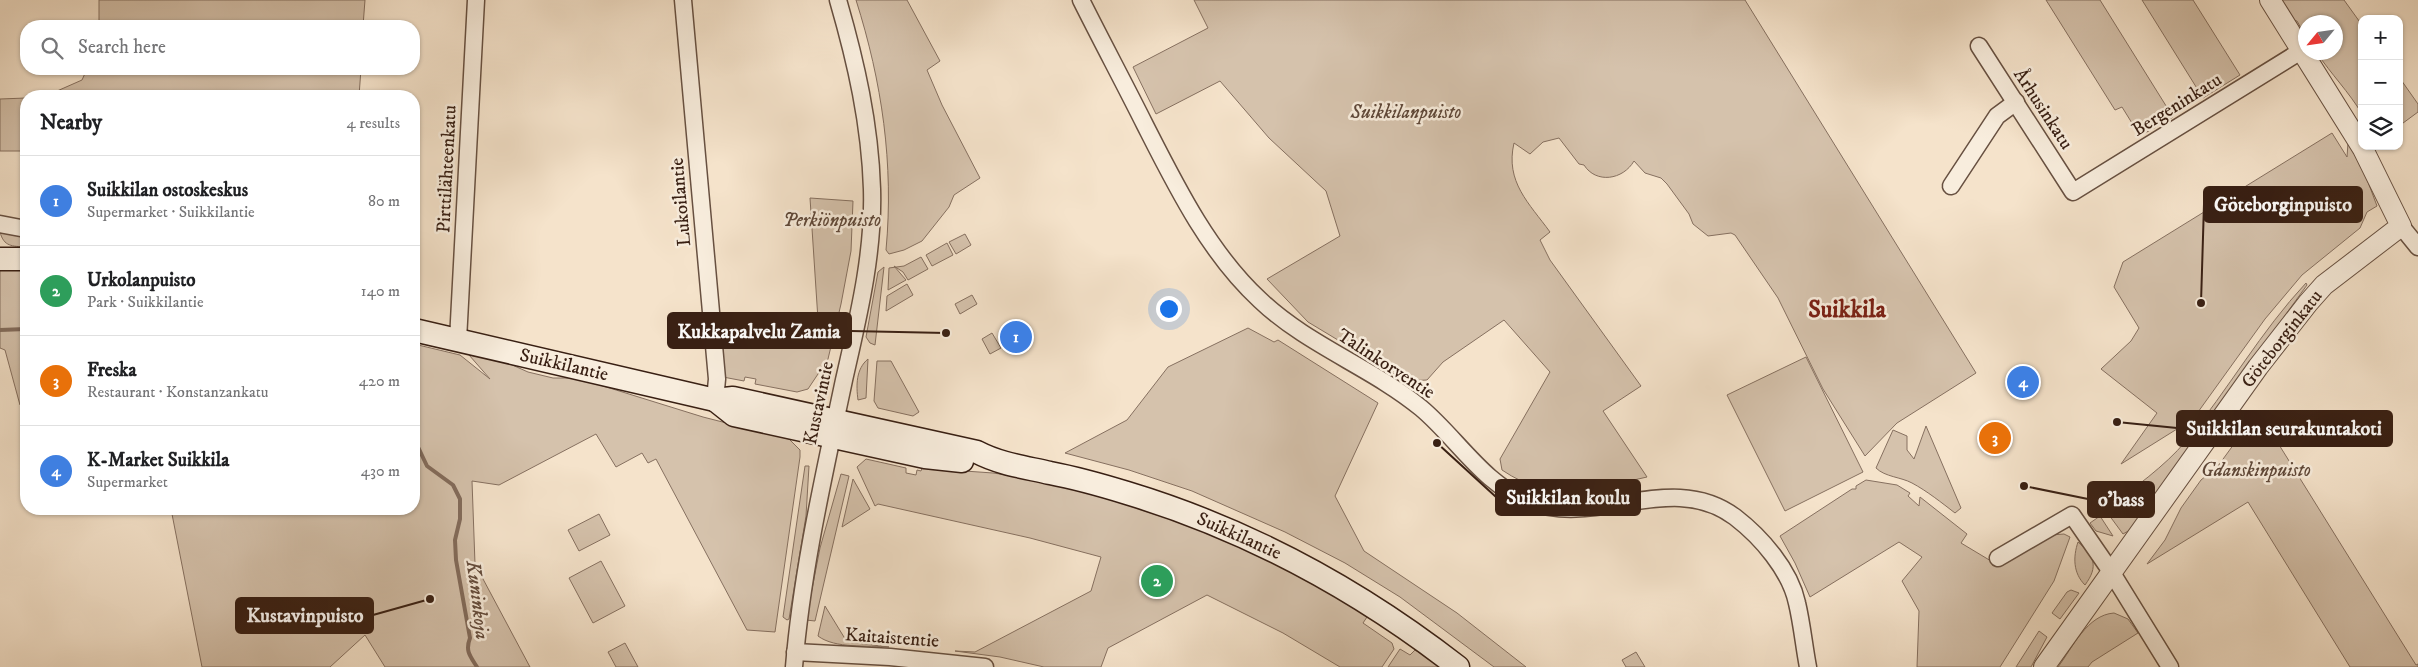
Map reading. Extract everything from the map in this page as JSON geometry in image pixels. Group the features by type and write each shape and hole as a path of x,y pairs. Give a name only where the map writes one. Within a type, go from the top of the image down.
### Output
{"main road":[{"path":"0,259 20,260"},
{"name":"Suikkilantie","path":"420,331 715,400 734,415 834,428 925,457 979,464 995,462 1087,481 1127,492 1242,536 1290,560 1402,626 1458,667"}],"street":[{"name":"Pirttilähteenkatu","path":"458,340 476,0"},
{"name":"Lukoilantie","path":"682,0 717,378 715,400"},
{"name":"Kustavintie","path":"795,660 802,592 864,285 872,190 867,123 857,70 838,0"},
{"name":"Talinkorventie","path":"1081,0 1173,181 1211,242 1242,282 1260,300 1304,335 1406,396 1442,427 1490,477 1520,498 1546,506 1572,508 1676,496 1709,503 1734,516 1763,544 1790,582 1797,602 1808,667"},
{"path":"2270,0 2298,46"},
{"name":"Århusinkatu","path":"1979,46 2073,192"},
{"name":"Bergeninkatu","path":"2073,192 2298,53"},
{"path":"2307,60 2363,149 2401,226 2418,248"},
{"path":"1950,186 1967,164 1997,116 2016,102"},
{"path":"0,224 20,228"},
{"name":"Göteborginkatu","path":"2044,667 2258,367 2308,303 2324,286 2401,226"},
{"path":"1998,558 2072,515 2112,573 2170,667"},
{"name":"Kaitaistentie","path":"795,660 890,657 985,667"}],"green space":[{"path":"99,0 365,0 363,20 99,20"},
{"path":"856,0 907,0 940,61 927,70 942,105 980,178 954,195 949,207 922,241 904,250 889,254 886,250 888,186 884,123 873,62"},
{"name":"Suikkilanpuisto","path":"1194,0 1745,0 1976,373 1897,423 1865,456 1823,389 1778,298 1735,235 1731,233 1708,236 1693,224 1689,214 1667,184 1661,178 1645,173 1634,161 1617,176 1602,177 1595,175 1584,165 1579,164 1559,138 1543,142 1530,154 1514,143 1512,157 1516,181 1527,201 1550,232 1540,240 1550,260 1641,386 1603,411 1647,477 1609,486 1573,491 1538,487 1520,481 1502,470 1500,459 1550,372 1504,320 1443,362 1427,380 1406,381 1308,322 1267,279 1340,236 1326,191 1269,138 1220,81 1156,114 1133,67 1208,28"},
{"path":"2046,0 2100,0 2173,117 2140,136 2122,107 2115,110"},
{"path":"2142,0 2193,0 2240,75 2203,98"},
{"path":"2279,0 2344,0 2358,19 2358,108 2322,60 2343,60 2343,15 2298,15 2298,23 2292,20"},
{"path":"84,75 361,75 359,90 59,90 82,80"},
{"path":"2403,83 2418,104 2418,112 2403,123"},
{"path":"20,98 20,151 0,151 0,99"},
{"path":"2332,133 2347,157 2348,143 2362,166 2377,206 2367,212 2360,228 2302,275 2265,319 2193,419 2121,464 2157,413 2101,369 2131,341 2139,328 2114,287 2123,262"},
{"name":"Perkiönpuisto","path":"810,198 853,201 851,251 828,359 808,389 797,392 755,384 756,379 745,377 744,381 723,377 720,344 819,335"},
{"path":"0,232 20,233 20,247 9,245"},
{"path":"965,234 971,245 956,254 949,242"},
{"path":"947,243 953,255 932,266 926,255"},
{"path":"921,257 928,269 908,280 903,272 896,267 904,266"},
{"path":"884,267 875,345 870,343 866,337 878,272"},
{"path":"895,267 906,280 888,290 889,268"},
{"path":"0,268 20,269 20,405 5,350 0,348"},
{"path":"2306,283 2307,285 2130,530 2123,534 2109,515 2108,508 2159,468 2186,441 2274,321"},
{"path":"907,284 913,295 886,311 887,296"},
{"path":"972,295 977,304 960,314 955,304"},
{"path":"1248,328 1274,342 1278,340 1378,403 1335,496 1364,551 1457,613 1526,667 1494,667 1400,597 1345,563 1285,532 1192,491 1129,470 1065,453 1127,420 1168,367"},
{"path":"992,333 1001,348 990,354 982,339"},
{"path":"420,345 460,355 490,379 469,355 501,360 528,372 553,378 573,378 587,381 703,417 789,439 800,450 775,632 747,630 656,459 648,463 642,453 616,467 596,434 499,485 472,481 475,564 530,667 385,667 365,635 330,667 202,667 172,515 420,515"},
{"path":"1806,357 1863,472 1785,511 1727,395"},
{"path":"868,359 866,398 858,400 859,372"},
{"path":"877,361 891,361 919,412 913,416 878,408 874,401"},
{"name":"Gdanskinpuisto","path":"2258,411 2416,665 2418,664 2418,667 2350,667 2248,502 2147,564 2165,540 2181,508 2201,480 2218,466"},
{"path":"1926,426 1961,508 1955,513 1918,486 1876,468 1893,430 1907,436 1907,450 1914,459"},
{"path":"866,459 906,468 906,473 916,475 917,470 921,471 922,468 993,473 1047,481 1103,494 1239,544 1358,609 1367,617 1363,623 1392,643 1394,649 1382,667 1340,667 1283,633 1207,595 1108,648 1101,667 1044,667 1000,657 955,651 975,652 1091,591 1101,557 1030,538 878,504 875,506 857,467"},
{"path":"805,466 809,466 806,516 789,619 787,620 783,617"},
{"path":"841,474 849,476 815,621 806,620 820,548"},
{"path":"853,479 870,509 842,527"},
{"path":"1866,480 1897,485 1910,493 1908,496 1919,506 1920,497 1967,534 1961,543 1991,561 2051,535 2064,534 2070,537 2054,581 2000,667 1917,667 1919,611 1902,581 1922,557 1899,542 1810,597 1795,563 1780,536 1852,489 1856,489 1856,486"},
{"path":"599,514 610,535 579,551 568,530"},
{"path":"2100,516 2113,536 2096,531 2090,523"},
{"path":"2078,542 2088,552 2093,562 2092,572 2085,585 2078,575 2075,565 2075,553"},
{"path":"601,561 625,606 593,623 569,578"},
{"path":"2071,590 2079,593 2060,619 2052,613 2067,592"},
{"path":"825,606 847,642 889,647 842,645 818,636"},
{"path":"2114,613 2128,619 2138,633 2092,662 2088,667 2058,667 2088,626 2104,615"},
{"path":"2039,631 2047,637 2031,667 2016,667"},
{"path":"625,643 638,667 616,667 608,652"},
{"path":"1400,649 1410,655 1415,650 1445,667 1388,667"},
{"path":"1636,652 1645,667 1626,667 1622,660"}],"waterway":[{"name":"Kuninkoja","path":"0,330 20,329"},
{"name":"Kuninkoja","path":"420,451 427,466 453,485 460,499 460,519 455,540 456,560 470,638 468,650 477,667"}],"place":[{"name":"Göteborginpuisto","path":"2201,303"},
{"name":"Kukkapalvelu Zamia","path":"946,333"},
{"name":"Suikkilan ostoskeskus","path":"1016,337"},
{"name":"K-Market Suikkila","path":"2023,382"},
{"name":"Suikkilan seurakuntakoti","path":"2117,422"},
{"name":"Freska","path":"1995,438"},
{"name":"Suikkilan koulu","path":"1437,443"},
{"name":"o'bass","path":"2024,486"},
{"name":"Urkolanpuisto","path":"1157,581"},
{"name":"Kustavinpuisto","path":"430,599"}],"district":[{"name":"Suikkila","path":"1847,310"}]}
